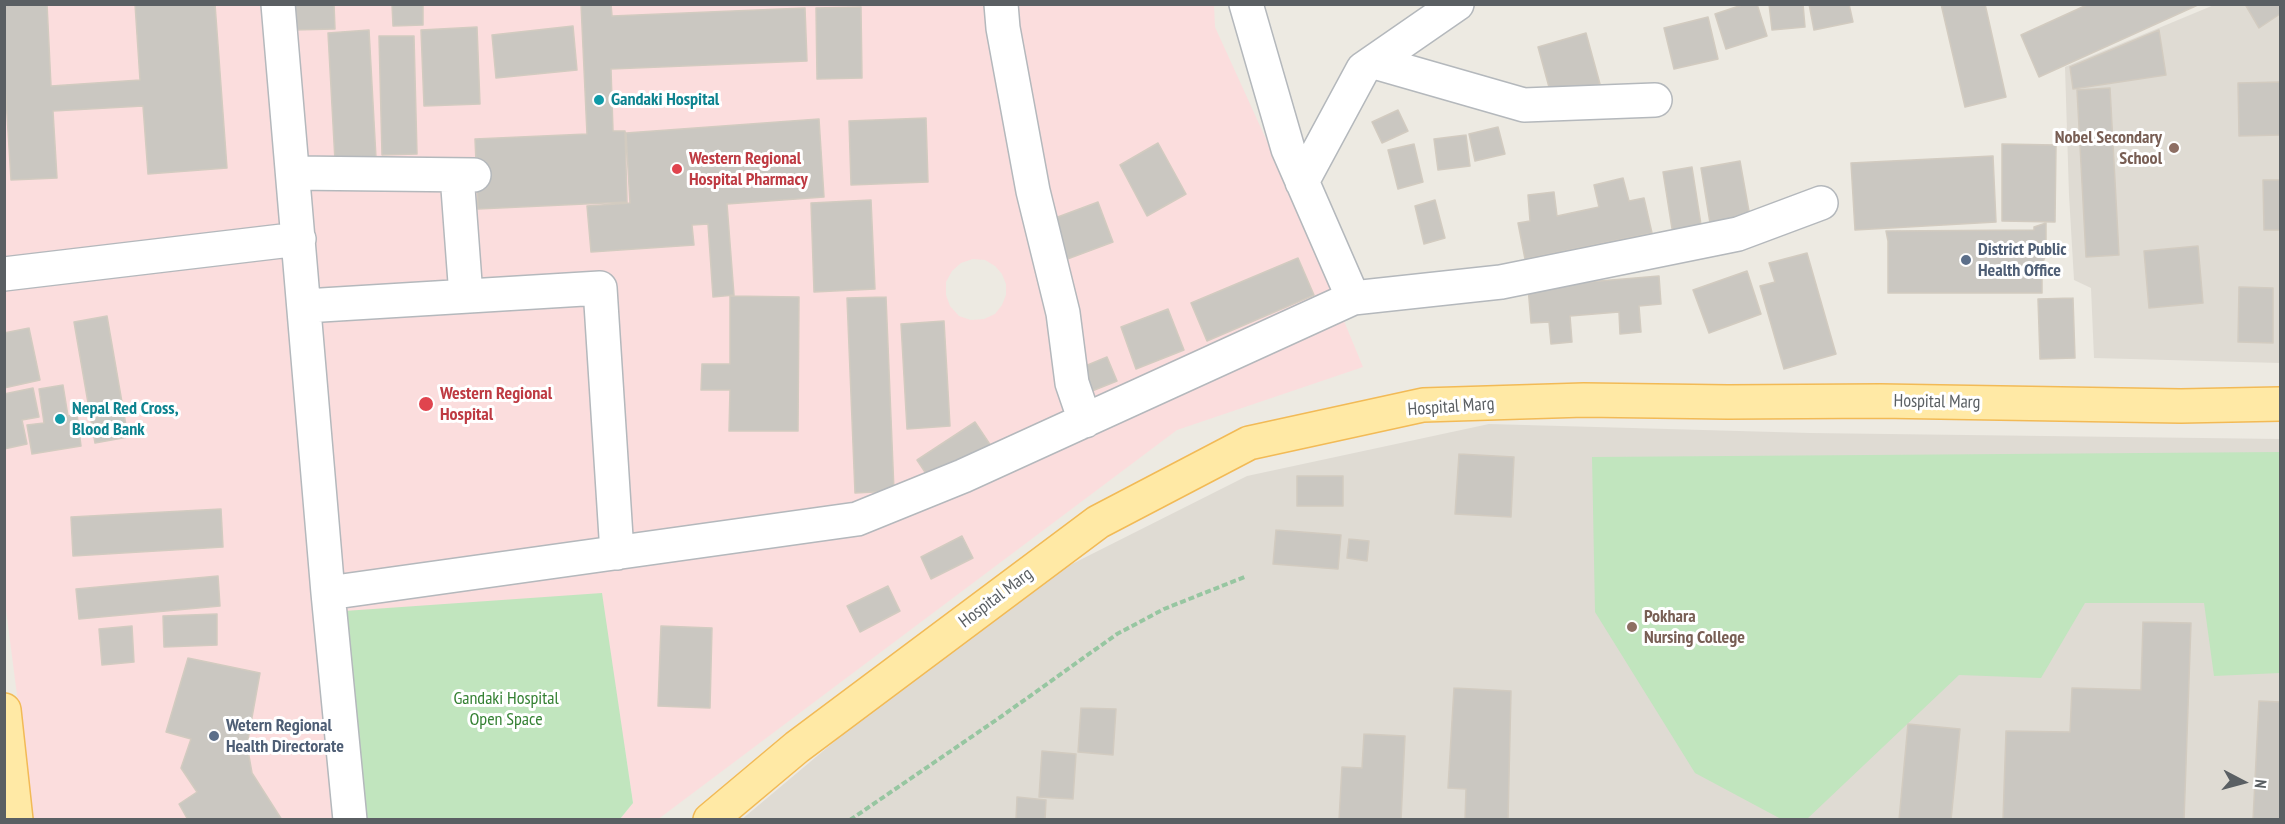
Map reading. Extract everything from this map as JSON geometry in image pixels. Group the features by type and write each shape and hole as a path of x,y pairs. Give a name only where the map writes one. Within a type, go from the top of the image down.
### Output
{"main road":[{"name":"Hospital Marg","path":"710,819 797,747 1098,522 1249,444 1423,405 1584,400 1880,401 2181,406 2280,404"},
{"path":"4,710 16,819"}],"street":[{"path":"278,4 328,593 350,819"},
{"path":"1001,4 1003,28 1032,191 1063,313 1072,383 1084,421"},
{"path":"1246,4 1288,149 1353,298"},
{"path":"1302,182 1364,69 1457,4"},
{"path":"1374,62 1524,105 1655,100"},
{"path":"293,173 466,175 466,296"},
{"path":"328,593 857,519 963,476 1353,298 1501,282 1727,236 1821,203"},
{"path":"4,274 299,239"},
{"path":"305,306 600,288 617,553"}],"path":[{"path":"850,819 1002,717 1117,634 1164,609 1247,576"}],"shaded area":[{"name":"Western Regional Hospital","path":"5,4 292,5 294,30 335,29 334,5 392,5 393,26 423,25 423,5 581,5 587,134 475,139 479,209 627,202 625,131 613,131 611,69 807,61 612,16 611,5 1214,5 1215,27 1296,205 1363,367 1177,430 657,820 620,819 633,803 625,749 342,819 282,819 252,773 247,745 260,673 188,658 166,732 191,739 181,768 197,792 179,804 188,819 33,819 5,602 4,449 27,444 22,420 39,416 33,388 5,394 4,388 40,380 29,328 5,333","holes":["860,7 817,78 816,8","573,27 577,70 496,78 492,35","369,30 376,158 335,160 328,33","380,36 414,36 417,153","926,118 928,182 851,185 849,121","819,120 824,197 727,204 733,295 714,297 708,224 692,225 693,245 591,252 588,206 630,203 626,133","1158,143 1186,194 1147,215 1120,165","871,200 875,289 814,291 811,203","1097,202 1113,242 1062,261 1047,221","1298,258 1313,295 1207,340 1192,304","973,259 985,260 1002,274 1006,284 1006,295 995,314 984,319 971,320 959,316 950,306 946,295 946,282 952,271 961,263","730,297 799,297 798,431 730,431 730,390 701,389 702,365 730,364","886,297 894,491 855,493 847,299","1168,309 1183,351 1137,368 1121,327","107,316 128,436 128,437 74,322","1107,357 1117,381 1082,394","63,385 68,416 77,415 81,446 32,453 27,425 44,423 39,389","220,509 222,548 73,555 71,517","217,576 220,606 79,619 76,589","217,614 217,645 164,647 163,616","131,627 134,662 102,665 99,629","661,627 712,628 709,708 659,706"]},
{"name":"Nobel Secondary School","path":"2214,5 2280,5 2280,363 2094,358 2091,288 2074,280 2065,67"},
{"name":"Pokhara Nursing College","path":"1489,424 1810,433 2280,439 2280,819 741,820 898,688 1068,566 1247,476"}],"green space":[{"path":"2280,452 2280,673 2214,676 2204,603 2085,603 2041,678 1959,675 1807,819 1781,819 1695,773 1595,612 1592,457"},
{"name":"Gandaki Hospital Open Space","path":"602,593 633,803 620,819 342,819 330,612"}],"building":[{"path":"4,4 47,4 51,86 140,80 135,4 215,4 227,168 148,174 143,106 53,111 57,178 11,180 4,66"},
{"path":"292,4 334,4 335,29 293,30"},
{"path":"392,4 423,4 423,25 393,26"},
{"name":"Gandaki Hospital","path":"581,4 611,4 612,16 805,8 807,61 611,69 613,131 625,131 627,202 478,209 475,139 587,134"},
{"path":"1745,4 1757,4 1767,36 1726,49 1715,14"},
{"path":"1769,4 1803,4 1805,27 1772,30"},
{"path":"1809,4 1849,4 1853,22 1814,30"},
{"path":"1941,4 1985,4 2006,97 1965,107"},
{"path":"2089,4 2200,4 2039,77 2021,35"},
{"path":"2245,4 2280,4 2280,14 2259,28"},
{"path":"861,7 862,78 817,79 816,8"},
{"path":"1708,17 1718,59 1674,69 1664,28"},
{"path":"573,26 577,70 496,78 492,35"},
{"path":"477,27 480,104 424,106 421,30"},
{"path":"369,30 376,158 335,161 328,33"},
{"path":"2159,30 2166,75 2073,89 2070,67"},
{"path":"1586,33 1600,84 1552,98 1538,47"},
{"path":"379,36 414,36 417,154 382,155"},
{"path":"2280,82 2280,135 2239,136 2238,83"},
{"path":"2110,88 2119,255 2086,257 2077,90"},
{"path":"1398,110 1408,131 1382,143 1372,122"},
{"path":"926,118 928,182 851,185 849,121"},
{"path":"819,119 824,197 727,204 734,295 713,297 708,224 692,225 694,245 591,252 587,206 630,203 626,133"},
{"path":"1498,127 1505,154 1475,161 1469,134"},
{"path":"1466,135 1470,166 1438,170 1434,139"},
{"path":"1158,143 1186,194 1147,216 1120,165"},
{"path":"1414,144 1423,182 1398,189 1388,150"},
{"path":"2002,144 2056,145 2055,222 2002,221"},
{"path":"1993,156 1996,222 1855,230 1851,163"},
{"path":"1740,161 1750,217 1710,223 1701,168"},
{"path":"1692,167 1702,231 1673,235 1663,172"},
{"path":"1623,178 1629,201 1644,198 1652,233 1525,259 1518,223 1530,221 1528,195 1554,192 1557,216 1599,207 1594,185"},
{"path":"2263,180 2280,180 2280,230 2264,230"},
{"path":"871,200 875,289 814,292 811,203"},
{"path":"1435,200 1445,238 1424,244 1415,206"},
{"path":"1098,202 1113,242 1062,261 1047,221"},
{"name":"District Public Health Office","path":"2046,223 2046,255 2042,264 2042,293 1888,293 1886,231 2034,230 2034,227"},
{"path":"2198,246 2203,303 2149,308 2144,251"},
{"path":"1807,253 1836,354 1784,369 1760,286 1775,282 1769,263"},
{"path":"1298,258 1314,295 1207,341 1191,303"},
{"path":"1747,271 1761,314 1709,333 1693,290"},
{"path":"1659,276 1661,304 1639,306 1641,332 1620,334 1619,312 1570,316 1572,342 1551,344 1549,322 1531,323 1528,287"},
{"path":"2239,287 2273,288 2273,343 2238,342"},
{"path":"730,296 799,297 798,431 729,431 730,390 701,390 702,364 730,364"},
{"path":"886,297 894,491 855,493 847,298"},
{"path":"2073,298 2075,358 2040,359 2038,299"},
{"path":"1168,309 1184,350 1136,369 1121,327"},
{"path":"107,316 128,437 95,443 74,322"},
{"path":"944,321 950,426 907,429 901,324"},
{"path":"29,328 40,380 4,388 4,333"},
{"path":"1107,357 1117,381 1082,395 1073,371"},
{"name":"Nepal Red Cross, Blood Bank","path":"63,385 68,416 77,414 81,446 32,454 27,425 44,423 39,389"},
{"path":"33,388 39,417 22,420 27,444 4,449 4,394"},
{"path":"975,422 991,446 933,484 917,460"},
{"path":"1459,454 1514,457 1511,517 1455,514"},
{"path":"1297,476 1343,476 1343,506 1297,506"},
{"path":"221,509 223,547 73,556 71,517"},
{"path":"1276,530 1341,535 1338,569 1273,564"},
{"path":"962,536 973,558 931,579 921,557"},
{"path":"1349,539 1369,541 1367,561 1347,558"},
{"path":"218,576 220,606 79,619 76,589"},
{"path":"888,586 900,611 860,632 847,606"},
{"path":"217,614 217,645 164,647 163,616"},
{"path":"2143,622 2191,623 2184,820 2003,820 2006,731 2070,732 2072,688 2141,690"},
{"path":"132,626 134,662 102,665 99,629"},
{"path":"661,626 712,628 710,708 658,706"},
{"name":"Wetern Regional Health Directorate","path":"188,658 260,673 247,745 252,773 282,820 188,820 179,804 197,792 181,768 191,739 166,732"},
{"path":"1454,688 1511,691 1508,820 1465,820 1466,789 1448,788"},
{"path":"2259,701 2280,702 2280,820 2253,820"},
{"path":"1081,708 1116,709 1113,755 1078,752"},
{"path":"1908,724 1960,729 1951,820 1899,820"},
{"path":"1364,734 1405,736 1401,820 1339,820 1342,767 1362,768"},
{"path":"1042,751 1076,754 1073,799 1039,797"},
{"path":"1017,797 1046,800 1045,820 1016,820"}],"place":[{"name":"Gandaki Hospital","path":"599,100"},
{"name":"Nobel Secondary School","path":"2174,148"},
{"name":"Western Regional Hospital Pharmacy","path":"677,169"},
{"name":"District Public Health Office","path":"1966,260"},
{"name":"Western Regional Hospital","path":"426,404"},
{"name":"Nepal Red Cross, Blood Bank","path":"60,419"},
{"name":"Pokhara Nursing College","path":"1632,627"},
{"name":"Wetern Regional Health Directorate","path":"214,736"}]}
